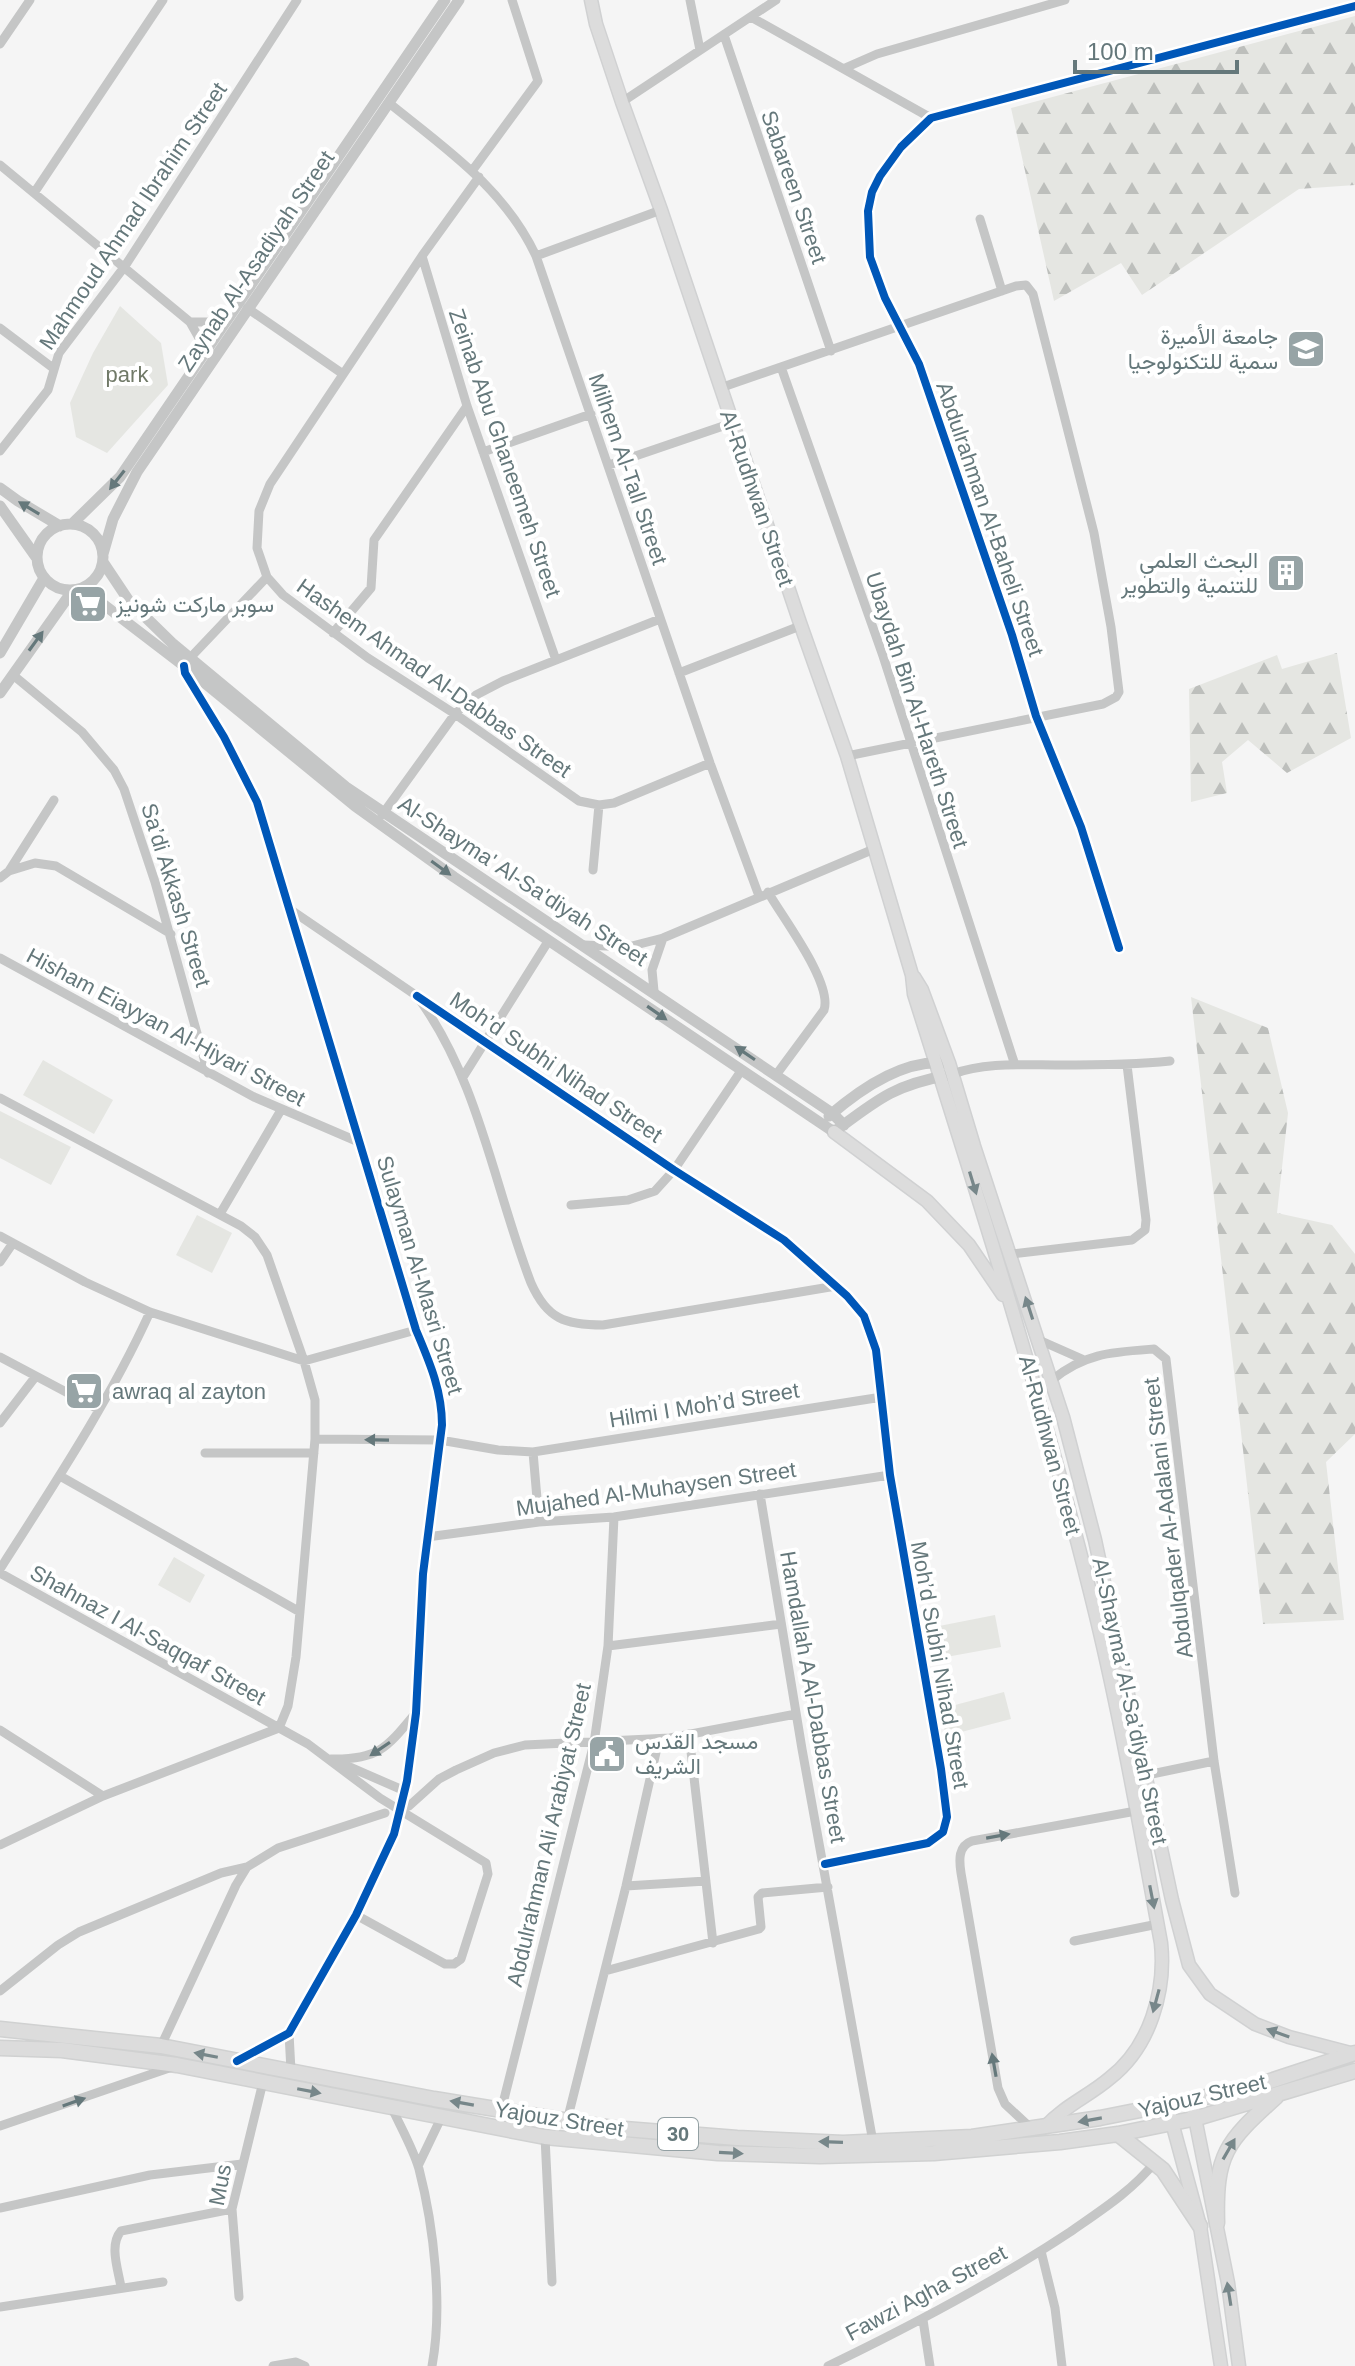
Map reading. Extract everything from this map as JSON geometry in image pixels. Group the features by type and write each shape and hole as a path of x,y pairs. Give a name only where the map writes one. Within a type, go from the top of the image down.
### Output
{"main road":[{"name":"Al-Rudhwan Street","path":"582,0 596,24"},
{"name":"Al-Rudhwan Street","path":"591,0 622,102 847,756 935,1062 951,1071 1011,1306 1067,1500 1099,1631 1158,1924"},
{"name":"Al-Rudhwan Street","path":"912,975 922,990 951,1071 1011,1254"},
{"path":"839,1128 927,1201 969,1245 1011,1306"},
{"name":"Al-Shayma’ Al-Sa’diyah Street","path":"1011,1254 1052,1380 1095,1540 1184,1952 1198,1980 1235,2013 1272,2032 1354,2054"},
{"path":"1067,1500 1084,1496"},
{"path":"1077,1545 1095,1540"},
{"path":"1039,2128 1108,2081 1131,2058 1158,2001 1162,1958 1158,1924"},
{"path":"1162,1958 1184,1952"},
{"name":"Yajouz Street","path":"0,2029 161,2046 567,2121 680,2135 873,2142 928,2141 1039,2128 1246,2089 1354,2054"},
{"name":"Yajouz Street","path":"0,2048 62,2050 177,2065 545,2137 718,2153 820,2156 934,2153 1118,2134 1197,2118 1355,2071"},
{"path":"1217,2223 1217,2173 1223,2157 1243,2128 1280,2094"},
{"path":"1191,2098 1217,2223 1239,2366"},
{"path":"1167,2104 1200,2226 1221,2366"},
{"path":"1118,2134 1155,2162 1173,2182 1200,2226"}],"street":[{"path":"0,44 30,0"},
{"path":"34,193 163,0"},
{"name":"Mahmoud Ahmad Ibrahim Street","path":"0,451 48,390 59,353 125,266 297,0"},
{"name":"Zaynab Al-Asadiyah Street","path":"72,524 113,487 445,0"},
{"name":"Zaynab Al-Asadiyah Street","path":"103,558 113,519 137,472 459,0"},
{"name":"Hashem Ahmad Al-Dabbas Street","path":"512,0 538,81 287,456 263,498 257,519 256,540 267,577 296,607 455,714 571,798 599,805"},
{"path":"690,0 700,50"},
{"path":"622,102 776,0"},
{"path":"845,68 877,54 1065,0"},
{"path":"751,17 931,118 1355,6"},
{"name":"Sabareen Street","path":"724,35 831,351"},
{"name":"Milhem Al-Tall Street","path":"389,103 505,203 526,233 536,256 710,763 764,894 808,954 826,1000 824,1010 776,1075"},
{"name":"Abdulrahman Al-Baheli Street","path":"931,118 889,162 872,192 868,211 870,257 885,298 919,364 1012,635 1036,716 1081,827 1119,948"},
{"path":"0,165 190,322 199,338 203,355"},
{"path":"536,256 661,210"},
{"path":"980,219 1002,291"},
{"name":"Zeinab Abu Ghaneemeh Street","path":"422,256 467,406 556,660"},
{"path":"720,388 1002,291 1026,285 1033,294 1094,533 1119,684 1116,697 1103,704 847,756"},
{"path":"247,308 343,374"},
{"path":"190,322 226,322"},
{"path":"0,328 53,368"},
{"name":"Ubaydah Bin Al-Hareth Street","path":"781,367 883,656 1015,1065"},
{"path":"333,633 371,588 374,540 467,406"},
{"path":"483,452 591,414"},
{"path":"609,465 732,423"},
{"path":"0,488 60,526"},
{"path":"0,506 36,557 44,578 62,590 77,589 187,662"},
{"path":"36,557 42,539 60,526 72,524 90,530 101,545 103,558 129,601 187,662"},
{"path":"0,693 77,589 96,578 103,558"},
{"path":"187,662 267,577"},
{"path":"0,653 44,578"},
{"path":"380,818 455,714 489,687 660,619"},
{"path":"679,673 800,626"},
{"name":"Al-Shayma' Al-Sa'diyah Street","path":"187,662 321,767 380,818 549,940 741,1071 822,1123 839,1128"},
{"name":"Sulayman Al-Masri Street","path":"187,662 185,673 224,737 257,802 416,1330 439,1388 442,1405 423,1574 416,1713 405,1791 394,1834 356,1915 289,2033"},
{"name":"Sa’di Akkash Street","path":"13,675 82,732 114,770 131,805 171,934 208,1073"},
{"path":"593,870 599,805 614,803 710,763"},
{"path":"0,878 9,871 54,800"},
{"name":"Al-Shayma' Al-Sa'diyah Street","path":"380,818 654,991 832,1113 839,1128"},
{"path":"584,945 628,947 663,938 874,849"},
{"path":"9,871 35,863 56,866 171,934"},
{"name":"Moh’d Subhi Nihad Street","path":"288,908 674,1170 784,1240 855,1305 870,1327 876,1350 890,1475 941,1769 947,1824 939,1837 928,1843 825,1864"},
{"path":"654,991 652,970 663,938"},
{"path":"463,1077 549,940"},
{"name":"Hisham Eiayyan Al-Hiyari Street","path":"0,958 208,1073 281,1110 361,1143"},
{"path":"417,996 439,1028 463,1077 525,1267 538,1300 554,1316 571,1323 603,1325 836,1286"},
{"path":"839,1128 885,1095 911,1082 951,1071 1015,1065 1127,1065 1170,1061"},
{"path":"822,1123 832,1113 902,1069 935,1062"},
{"path":"1011,1254 1132,1240 1145,1230 1127,1065"},
{"path":"571,1205 647,1195 662,1185 741,1071"},
{"path":"878,1083 885,1095"},
{"path":"0,1098 249,1231 262,1246 315,1400 314,1453 296,1657 288,1706 279,1728 103,1796 0,1845"},
{"path":"220,1214 281,1110"},
{"path":"0,1236 85,1282 150,1312 304,1361 416,1330"},
{"path":"0,1262 13,1243"},
{"path":"0,1571 121,1373 150,1312"},
{"path":"1039,1340 1082,1359"},
{"name":"Abdulqader Al-Adalani Street","path":"1052,1380 1082,1359 1125,1351 1154,1349 1166,1359 1214,1761 1235,1893"},
{"path":"0,1357 98,1409"},
{"path":"0,1423 36,1376"},
{"name":"Hilmi I Moh’d Street","path":"315,1439 440,1440 498,1450 533,1452 882,1397"},
{"path":"533,1452 539,1522"},
{"path":"205,1453 314,1453"},
{"name":"Mujahed Al-Muhaysen Street","path":"427,1537 539,1522 614,1517 890,1475"},
{"path":"60,1476 300,1612"},
{"name":"Hamdallah A Al-Dabbas Street","path":"760,1494 873,2142"},
{"name":"Abdulrahman Ali Arabiyat Street","path":"501,2111 594,1743 608,1646 614,1517"},
{"name":"Shahnaz I Al-Saqqaf Street","path":"0,1571 331,1759"},
{"path":"608,1646 781,1624"},
{"path":"331,1759 366,1757 375,1753 394,1738 416,1713"},
{"path":"400,1810 409,1806 439,1779 494,1753 547,1743 659,1739 796,1714"},
{"path":"0,1730 103,1796"},
{"path":"689,1734 713,1943"},
{"path":"567,2121 659,1739"},
{"path":"331,1759 405,1791"},
{"path":"331,1759 380,1798 486,1863 488,1874 461,1959 454,1964 445,1964 356,1915"},
{"path":"1147,1775 1214,1761"},
{"path":"380,1798 394,1834"},
{"path":"1039,2128 1005,2104 998,2088 961,1873 961,1850 965,1843 972,1841 1136,1811"},
{"path":"0,1991 79,1932 211,1877 247,1867 278,1848 385,1813"},
{"path":"161,2046 247,1867"},
{"path":"626,1886 706,1881"},
{"path":"605,1971 759,1929 758,1897 762,1893 828,1887"},
{"path":"1074,1941 1158,1924"},
{"path":"237,2061 289,2033 291,2071"},
{"path":"0,2126 177,2065"},
{"name":"Mus","path":"239,2297 232,2209 263,2082"},
{"path":"391,2106 418,2166 431,2236 436,2343 432,2366"},
{"path":"418,2166 441,2118"},
{"path":"545,2137 552,2282"},
{"name":"Fawzi Agha Street","path":"828,2366 923,2320 1041,2251 1138,2183 1155,2162"},
{"path":"0,2208 150,2175 242,2164"},
{"path":"121,2287 115,2239 121,2231 232,2209"},
{"name":"Fawzi Agha Street","path":"1041,2251 1055,2308 1062,2366"},
{"path":"0,2307 163,2282"},
{"path":"923,2320 930,2366"},
{"path":"273,2366 296,2362 305,2366"}],"green space":[{"path":"1355,16 1355,185 1299,189 1142,295 1121,263 1054,301 1011,108"},
{"name":"park","path":"120,306 161,343 168,385 107,453 76,437 70,403 93,353"},
{"path":"1337,653 1351,738 1287,773 1248,740 1222,762 1227,793 1191,802 1189,689 1277,655 1282,669"},
{"path":"1191,997 1268,1028 1288,1113 1277,1213 1332,1225 1355,1254 1355,1434 1326,1462 1344,1620 1263,1624"},
{"path":"43,1060 113,1100 94,1134 23,1095"},
{"path":"0,1111 71,1147 51,1185 0,1158"},
{"path":"197,1215 232,1233 212,1273 176,1255"},
{"path":"174,1557 205,1575 190,1603 158,1585"},
{"path":"995,1615 1001,1647 935,1659 929,1628"},
{"path":"1004,1692 1011,1719 946,1736 940,1709"}],"cycle path":[{"path":"1119,948 1081,827 1036,716 1012,635 919,364 885,298 870,257 868,211 872,192 901,147 931,118 1355,6"},
{"path":"184,666 185,673 224,737 257,802 416,1330 434,1376 442,1425 423,1574 416,1713 407,1781 394,1834 356,1915 289,2033 237,2061"},
{"path":"417,996 674,1170 784,1240 847,1296 864,1316 876,1350 890,1475 947,1817 943,1832 928,1843 825,1864"}],"place":[{"name":"جامعة الأميرة سمية للتكنولوجيا","path":"1306,349"},
{"name":"البحث العلمي للتنمية والتطوير","path":"1286,573"},
{"name":"سوبر ماركت شونيز","path":"88,604"},
{"name":"awraq al zayton","path":"84,1391"},
{"name":"مسجد القدس الشريف","path":"607,1754"}]}
